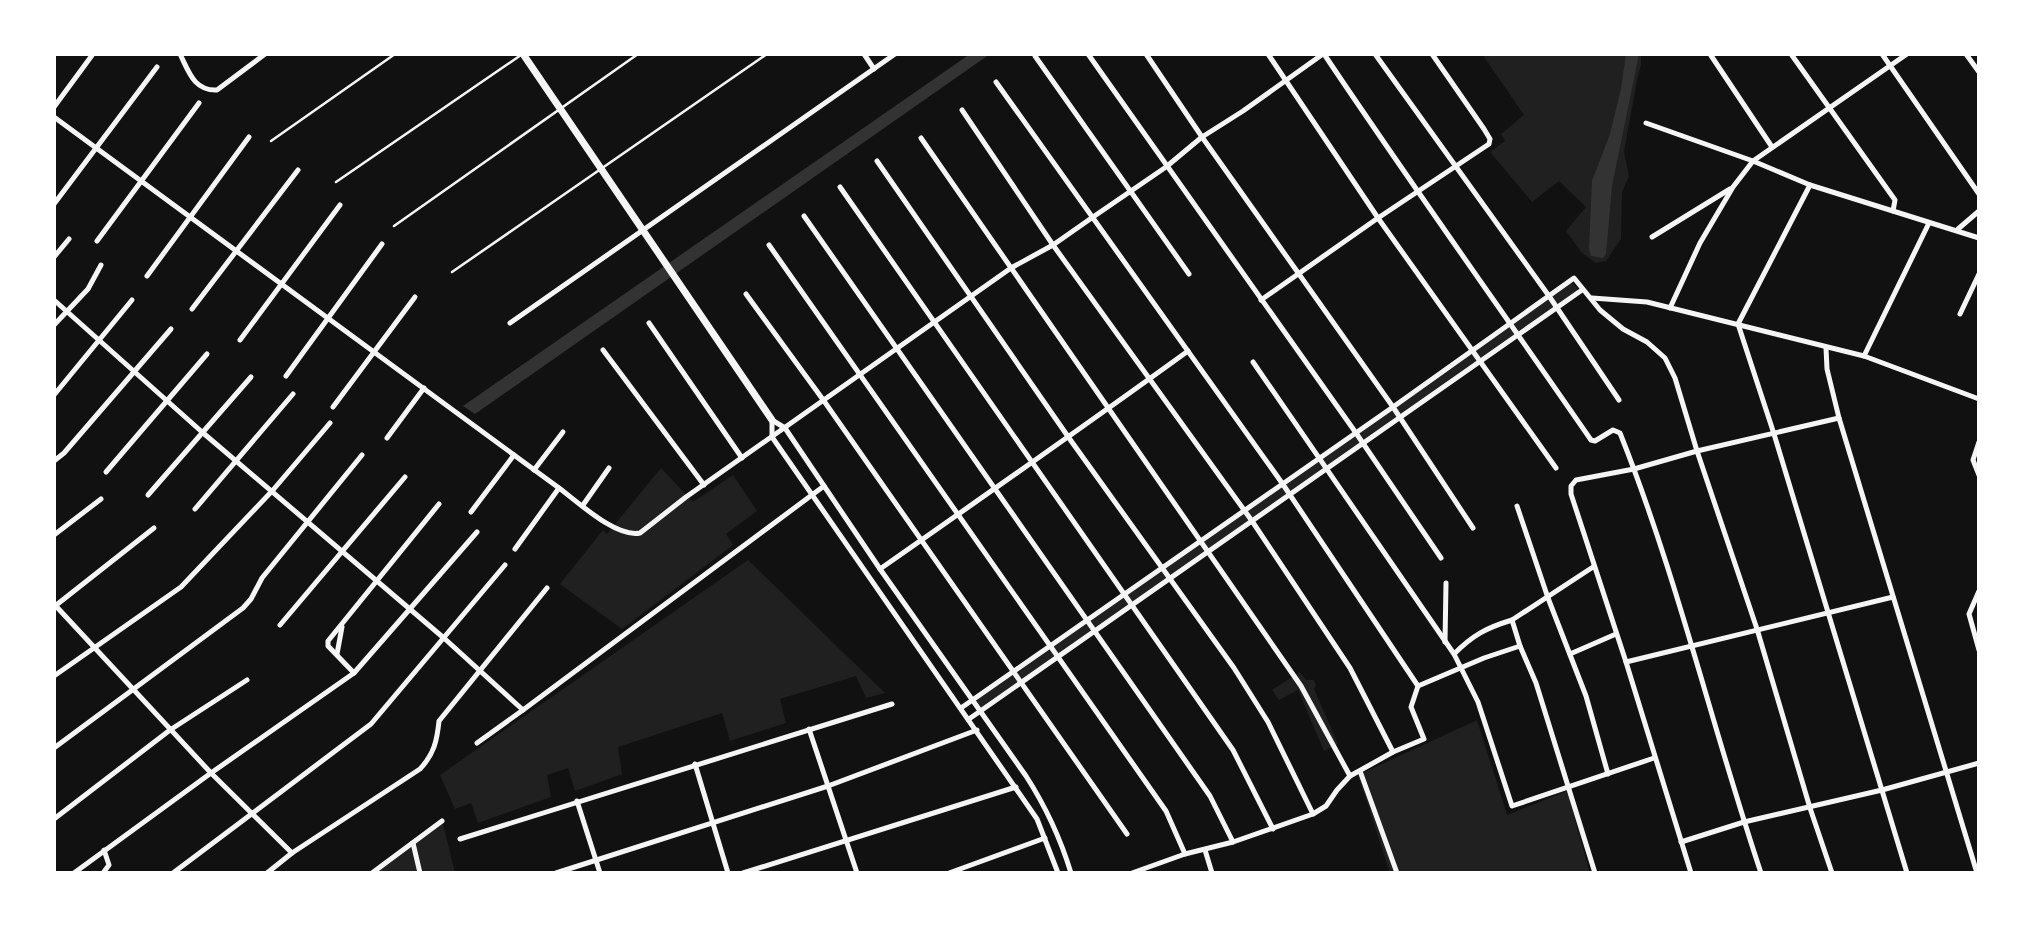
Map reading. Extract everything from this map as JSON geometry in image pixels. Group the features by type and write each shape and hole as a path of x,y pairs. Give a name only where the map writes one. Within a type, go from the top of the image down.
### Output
{"street":[{"path":"54,107 93,54"},
{"path":"180,54 197,85 217,90 265,54"},
{"path":"523,54 772,420 785,428 880,569 1026,776 1048,810 1071,873"},
{"path":"864,54 874,69"},
{"path":"510,323 895,54"},
{"path":"1088,54 1441,558"},
{"path":"1146,54 1393,407 1473,528"},
{"path":"1268,54 1378,218 1556,468"},
{"path":"54,117 618,531 634,534 640,533 1011,268 1053,245 1166,167 1202,137 1323,54 1416,192 1591,440 1595,441 1617,430 1634,469 1692,646 1761,873"},
{"path":"1375,54 1549,296 1619,400"},
{"path":"1261,300 1489,144 1490,139 1432,54"},
{"path":"1710,54 1772,147"},
{"path":"1791,54 1895,200 1893,211"},
{"path":"1882,54 1979,194"},
{"path":"1670,307 1700,243 1732,187 1753,161 1907,54"},
{"path":"1966,54 1979,72"},
{"path":"1034,56 1189,274"},
{"path":"54,204 157,66"},
{"path":"996,82 1290,494 1418,686"},
{"path":"97,241 199,103"},
{"path":"962,110 1053,245 1252,521 1350,668 1393,752"},
{"path":"1646,123 1753,161 1810,185 1929,223 1958,229 1979,238"},
{"path":"147,276 250,137"},
{"path":"921,138 1301,686 1350,776"},
{"path":"877,161 1069,438 1234,668 1268,722 1313,814"},
{"path":"192,309 298,170"},
{"path":"1810,185 1738,324 1907,873"},
{"path":"840,187 1233,750 1273,829"},
{"path":"1652,237 1732,187"},
{"path":"240,340 340,205"},
{"path":"1958,229 1979,211"},
{"path":"804,216 1210,796 1233,842"},
{"path":"1864,356 1929,223"},
{"path":"54,257 69,239"},
{"path":"286,376 382,244"},
{"path":"769,244 1166,811 1185,854"},
{"path":"54,325 88,289 101,265"},
{"path":"1960,314 1979,274"},
{"path":"961,708 1573,278 1600,310 1615,323 1647,342 1665,358 1675,378 1696,452 1757,629 1832,873"},
{"path":"968,719 1582,290"},
{"path":"746,294 1127,834"},
{"path":"333,407 415,297"},
{"path":"1592,298 1625,299 1670,307 1864,356 1979,399"},
{"path":"54,300 202,432 480,669 523,710"},
{"path":"54,395 132,300"},
{"path":"649,323 742,458"},
{"path":"54,461 64,453 171,330"},
{"path":"1826,348 1827,369 1839,418 1977,873"},
{"path":"603,350 704,485"},
{"path":"880,569 1110,410 1188,351"},
{"path":"106,472 169,402 207,354"},
{"path":"1253,362 1454,654 1478,702 1512,806 1654,758"},
{"path":"148,495 251,377"},
{"path":"387,438 424,388"},
{"path":"195,509 293,394"},
{"path":"1691,873 1626,662 1593,567 1571,486 1576,480 1634,469 1839,418"},
{"path":"772,420 772,437 1037,819 1058,873"},
{"path":"54,676 181,587 272,490 330,423"},
{"path":"534,470 563,432"},
{"path":"1979,442 1973,460 1979,475"},
{"path":"54,748 243,608 262,578 362,455"},
{"path":"471,512 514,455"},
{"path":"583,505 610,468"},
{"path":"280,625 405,477"},
{"path":"477,743 811,493 824,486"},
{"path":"515,549 559,488"},
{"path":"54,535 101,499"},
{"path":"354,673 328,646 328,641 439,504"},
{"path":"1517,506 1548,598 1586,696 1608,774"},
{"path":"154,528 55,605 211,773 292,853"},
{"path":"74,873 354,673 477,532"},
{"path":"173,873 371,724 505,565"},
{"path":"1454,654 1471,637 1489,627 1512,620 1593,567"},
{"path":"1445,642 1446,583"},
{"path":"267,873 292,853 420,769 431,757 437,740 439,721 547,589"},
{"path":"1979,591 1969,614 1979,650"},
{"path":"1626,662 1893,597"},
{"path":"1512,620 1536,683 1595,873"},
{"path":"337,654 342,625"},
{"path":"1570,654 1616,634"},
{"path":"1132,873 1154,870 1185,854 1233,842 1313,814 1326,806 1350,776 1393,752 1424,739 1411,708 1418,686 1520,646"},
{"path":"54,819 170,730 247,680"},
{"path":"460,839 892,704"},
{"path":"809,729 857,873"},
{"path":"556,873 828,786 976,730"},
{"path":"695,764 728,873"},
{"path":"1681,842 1744,822 1810,808 1979,764"},
{"path":"1360,771 1397,873"},
{"path":"743,873 1016,787"},
{"path":"577,801 600,873"},
{"path":"372,873 442,821"},
{"path":"949,873 1045,838"},
{"path":"413,842 420,873"},
{"path":"103,873 109,864 104,850"},
{"path":"1205,850 1212,873"}],"lane":[{"path":"271,141 395,54"},
{"path":"336,181 523,54"},
{"path":"394,226 638,54"},
{"path":"452,272 767,54"}],"shaded area":[{"path":"970,54 990,54 475,414 463,406"},
{"path":"1482,54 1641,54 1624,152 1629,176 1622,192 1621,239 1606,261 1596,263 1582,253 1566,231 1586,207 1559,181 1532,202 1490,152 1505,141 1501,134 1524,115"},
{"path":"1626,54 1639,54 1612,186 1606,254 1603,258 1591,256 1589,249 1592,181 1610,134"},
{"path":"1571,282 1579,290 980,709 973,700"},
{"path":"661,468 693,502 733,475 757,511 726,534 733,545 622,629 560,584 603,530 607,534"},
{"path":"748,560 885,693 866,698 856,676 780,699 786,723 730,741 722,713 618,747 622,774 575,791 568,768 547,775 551,797 478,823 471,803 455,809 440,775"},
{"path":"1300,672 1306,680 1314,680 1314,689 1338,744 1324,751 1298,690 1279,700 1272,690"},
{"path":"1477,720 1507,815 1567,791 1590,873 1390,873 1358,775"},
{"path":"443,824 455,873 369,873"}]}
